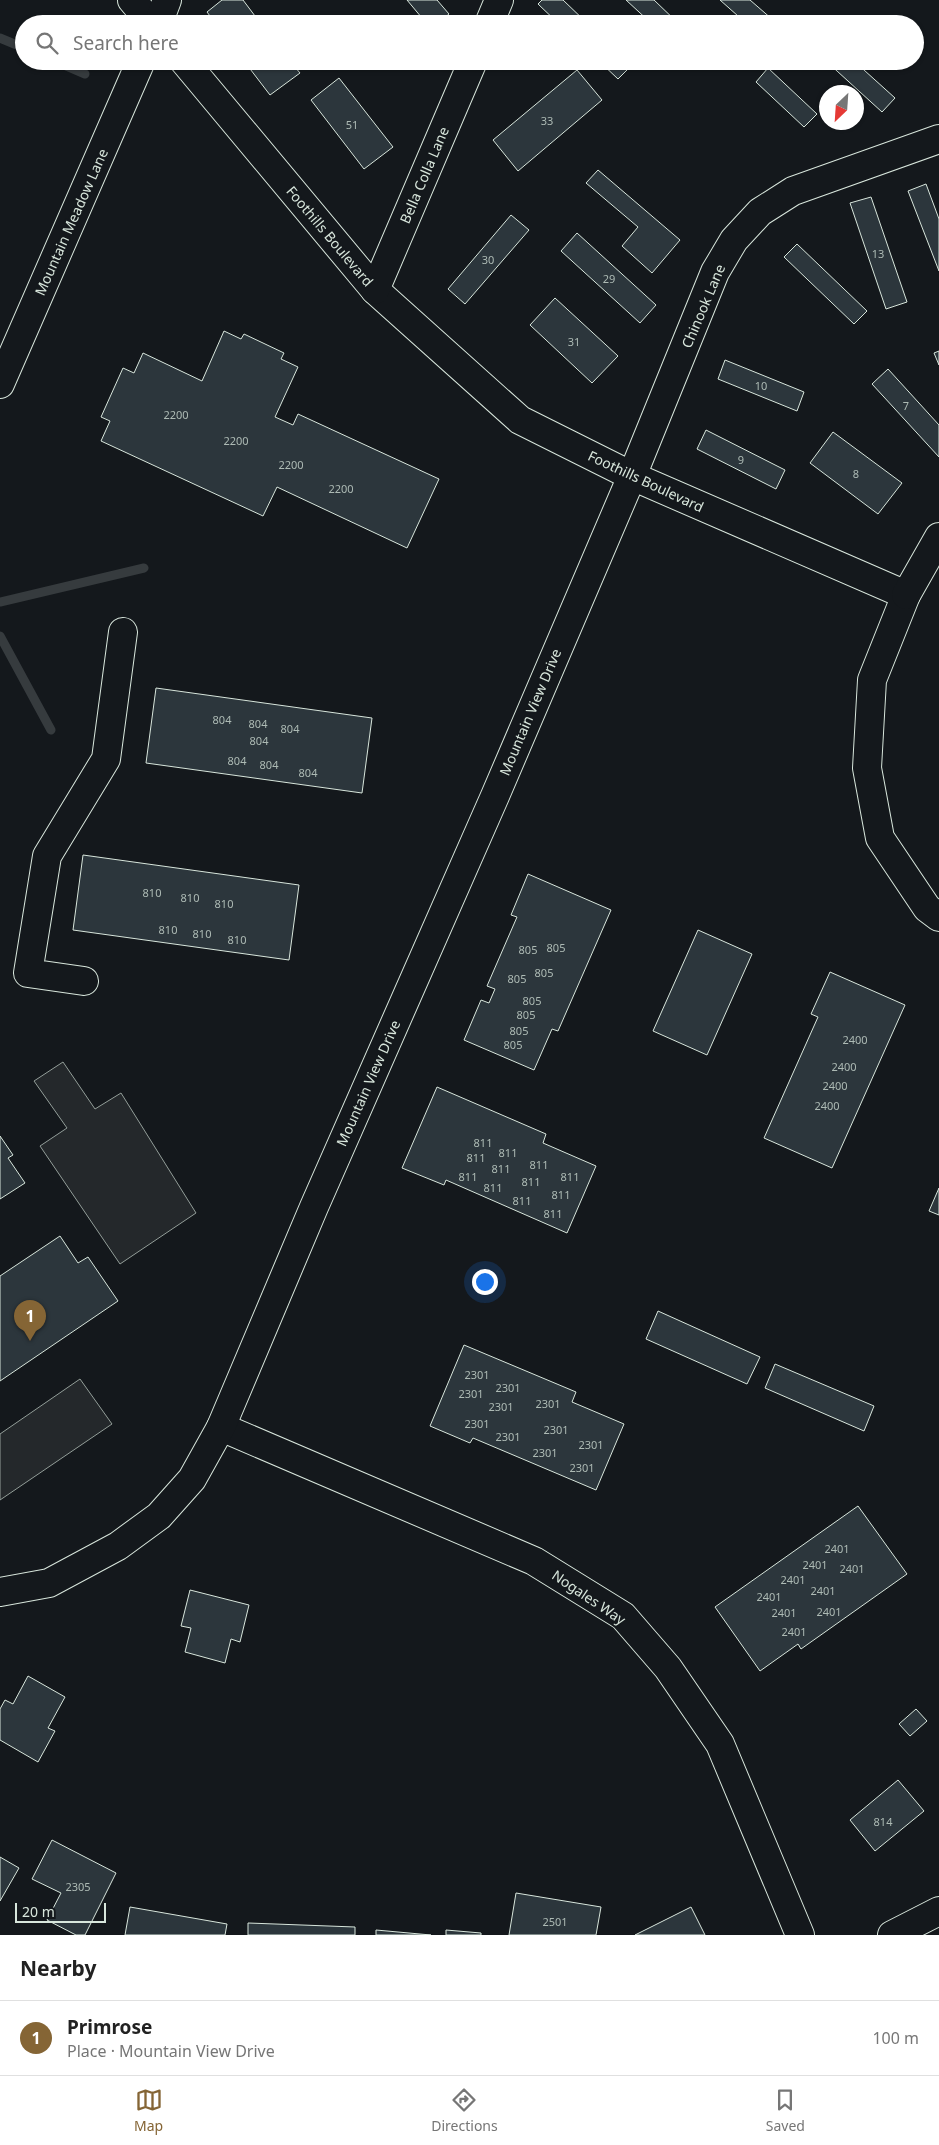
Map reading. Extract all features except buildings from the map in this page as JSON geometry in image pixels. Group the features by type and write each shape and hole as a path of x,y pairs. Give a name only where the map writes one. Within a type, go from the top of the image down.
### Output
{"street":[{"path":"132,0 144,15"},
{"path":"161,15 167,0"},
{"path":"493,15 499,0"},
{"name":"Mountain Meadow Lane","path":"0,384 137,70"},
{"name":"Foothills Boulevard","path":"192,70 375,290 520,420 632,476 906,595"},
{"name":"Bella Colla Lane","path":"375,290 469,70"},
{"name":"Chinook Lane","path":"632,476 715,272 741,233 760,212 793,191 939,139"},
{"name":"Mountain View Drive","path":"0,1592 49,1583 118,1546 159,1516 192,1479 221,1427 314,1207 495,796 632,476"},
{"path":"939,537 906,595 872,680 867,768 880,838 927,908 939,916"},
{"path":"84,981 28,972 47,856 106,760 123,632"},
{"name":"Nogales Way","path":"221,1427 534,1561 623,1616 668,1668 720,1744 800,1935"},
{"path":"892,1935 939,1910"}],"shaded area":[{"path":"63,1062 95,1109 121,1093 196,1213 120,1264 40,1146 67,1128 34,1081"},
{"path":"80,1379 112,1424 0,1500 0,1434"}],"waterway":[{"path":"0,38 15,44"},
{"path":"76,70 85,74"},
{"path":"0,602 144,568"},
{"path":"0,636 51,730"}],"place":[{"name":"Primrose","path":"30,1341"}]}
